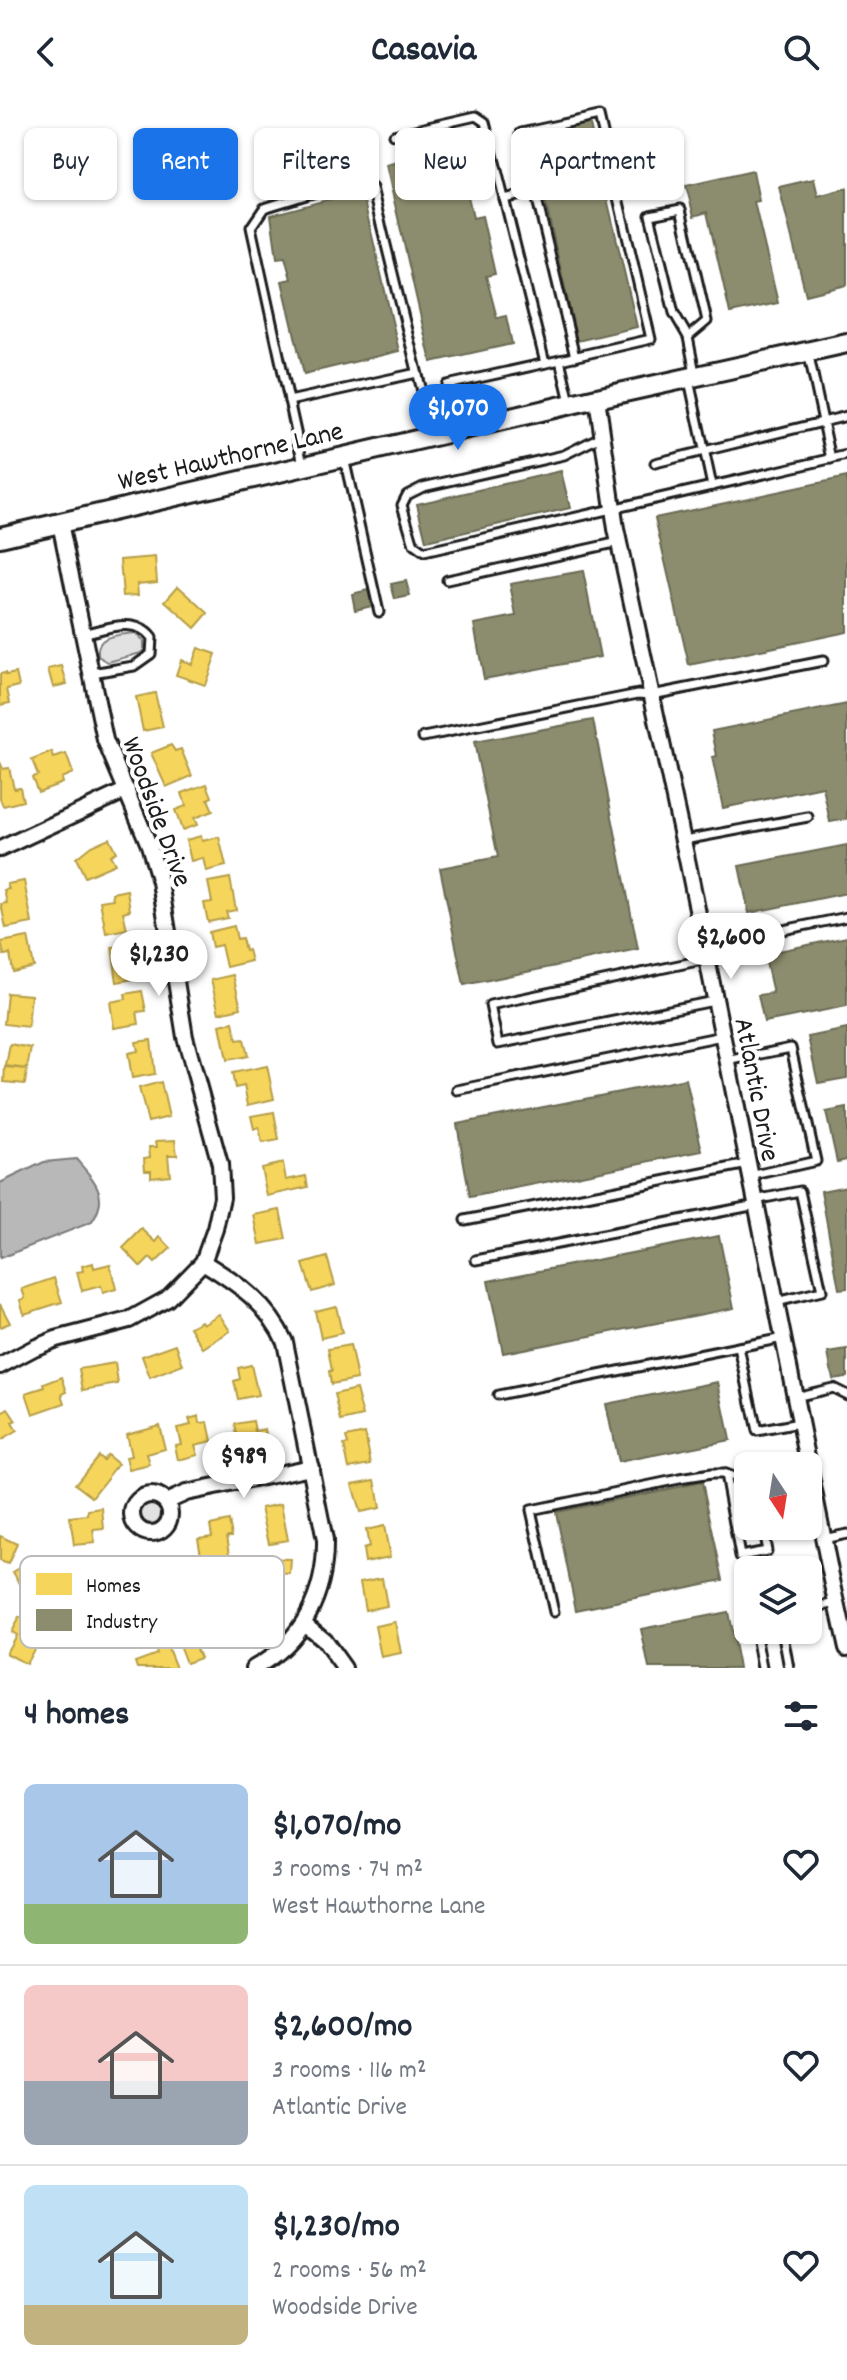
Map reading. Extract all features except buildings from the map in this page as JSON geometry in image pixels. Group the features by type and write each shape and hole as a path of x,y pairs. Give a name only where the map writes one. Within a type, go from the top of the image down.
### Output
{"street":[{"name":"West Hawthorne Lane","path":"0,537 847,343"},
{"name":"Atlantic Drive","path":"597,398 619,542 706,952 805,1452"},
{"name":"Woodside Drive","path":"0,1366 56,1339 118,1324 141,1315 167,1299 203,1262 222,1197 220,1164 185,1037 160,882 149,845 105,740 60,523"},
{"path":"0,849 127,790"},
{"path":"203,1262 260,1303 279,1329 289,1358 323,1523 325,1553 321,1584 305,1624 284,1646"},
{"path":"166,1502 186,1493 311,1467"},
{"name":"Atlantic Drive","path":"822,1534 846,1641"},
{"path":"305,1624 324,1640 344,1668"},
{"path":"254,1668 281,1648"}],"lane":[{"path":"393,135 476,116 485,122 545,363"},
{"path":"544,128 599,116 602,128"},
{"path":"303,466 251,227 264,208 358,179 372,188 433,436"},
{"path":"504,199 511,197"},
{"path":"537,200 575,357"},
{"path":"447,385 651,339 619,200"},
{"path":"688,337 707,321 681,209 650,215 674,313 688,337 692,377 712,486"},
{"path":"808,351 831,459"},
{"path":"560,360 571,404"},
{"path":"289,401 417,373"},
{"path":"655,463 847,416"},
{"path":"602,436 564,455 423,487 407,495 402,505 414,545 424,552 847,455"},
{"path":"344,457 379,612"},
{"path":"447,580 619,542"},
{"path":"82,634 130,625 144,628 152,638 151,654 134,666 90,673"},
{"path":"423,737 823,661"},
{"path":"683,840 808,817"},
{"path":"715,1001 498,1044 490,1005 847,917"},
{"path":"457,1090 722,1036"},
{"path":"465,1220 816,1161 791,1048 727,1061"},
{"path":"476,1260 800,1191 822,1291 776,1302"},
{"path":"498,1395 783,1338"},
{"path":"739,1347 757,1431 800,1423"},
{"path":"795,1397 833,1388 847,1395"},
{"path":"554,1612 531,1510 679,1479 725,1474 734,1476"},
{"path":"725,1474 734,1523"},
{"path":"823,1539 847,1534"},
{"path":"737,1540 740,1556 767,1551 765,1540"},
{"path":"822,1606 837,1603"},
{"path":"758,1644 762,1668"},
{"path":"785,1644 789,1668"}],"shaded area":[{"path":"135,633 144,641 141,653 108,662 98,656 100,643 104,640 115,635"},
{"path":"76,1159 94,1181 100,1196 92,1222 0,1258 0,1183 44,1162"},
{"path":"151,1503 162,1510 163,1515 156,1526 151,1527 140,1520 139,1515 146,1504"}]}
